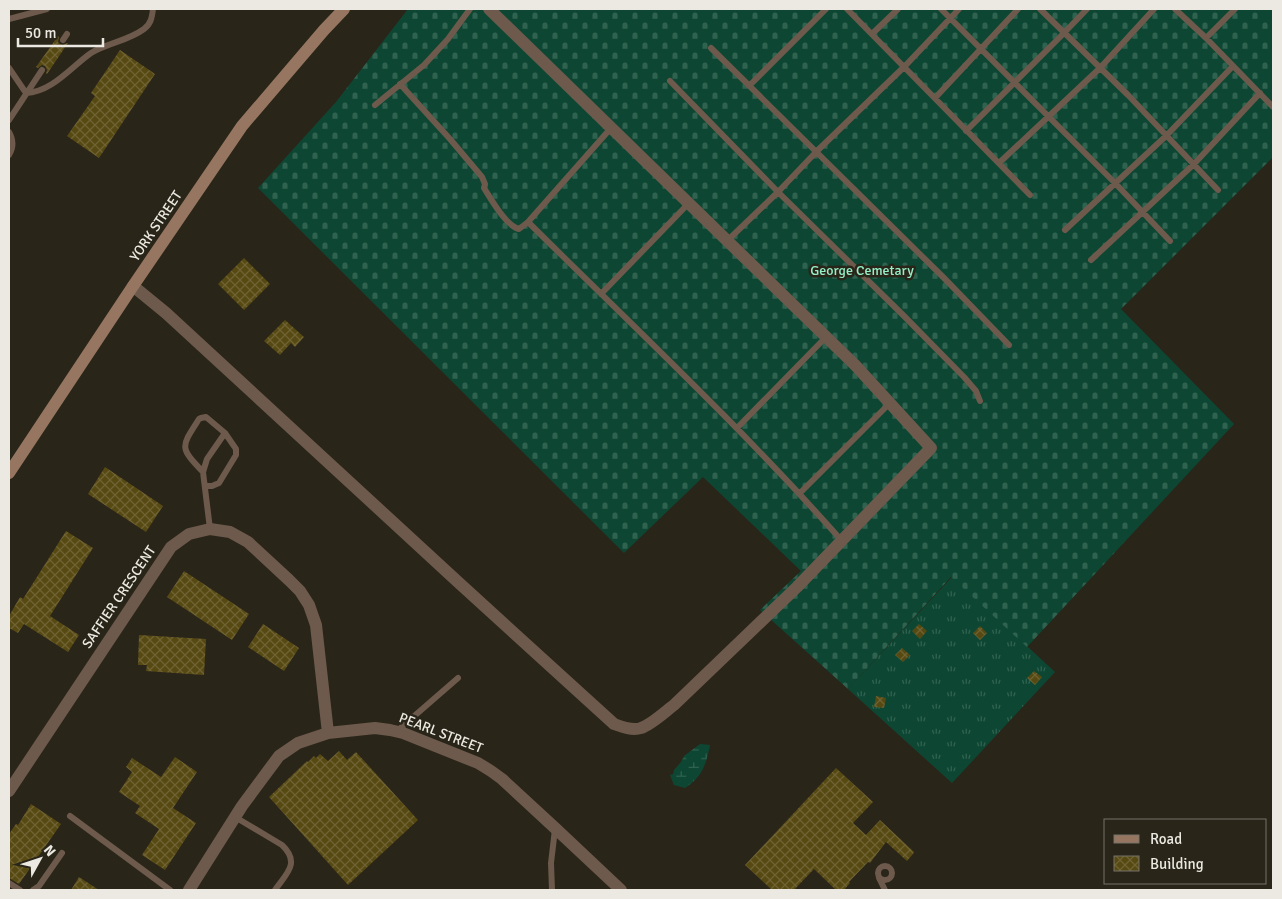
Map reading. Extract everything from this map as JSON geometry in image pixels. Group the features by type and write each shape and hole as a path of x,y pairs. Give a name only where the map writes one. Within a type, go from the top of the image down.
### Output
{"main road":[{"name":"YORK STREET","path":"9,473 242,126 344,9"}],"street":[{"path":"134,286 614,724 625,728 641,728 674,705 790,593 931,448 855,365 489,9"},
{"name":"SAFFIER CRESCENT","path":"9,791 171,547 189,534 210,529 230,532 248,542 300,591 309,605 316,624 328,733"},
{"name":"PEARL STREET","path":"189,890 235,817 279,756 298,743 328,733 375,728 396,732 478,763 492,771 621,890"}],"lane":[{"path":"9,19 47,9"},
{"path":"26,93 40,91 104,46 143,30 149,25 153,9"},
{"path":"375,105 424,65 448,39 470,9"},
{"path":"749,86 826,9"},
{"path":"847,9 1030,195"},
{"path":"872,34 898,9"},
{"path":"941,9 1115,183 1170,241"},
{"path":"727,241 959,9"},
{"path":"935,98 1018,9"},
{"path":"1040,9 1167,135 1218,190"},
{"path":"966,131 1087,9"},
{"path":"999,163 1100,68 1154,9"},
{"path":"1174,9 1206,38 1273,107"},
{"path":"1206,38 1235,9"},
{"path":"711,48 944,278 1009,345"},
{"path":"1065,230 1167,135 1233,66"},
{"path":"9,68 26,93"},
{"path":"9,120 42,70"},
{"path":"670,81 778,192 904,316 976,391 980,401"},
{"path":"400,84 482,177 485,184 484,188 491,200 512,226 519,229 528,222 611,128"},
{"path":"1091,260 1194,164 1260,93"},
{"path":"9,132 13,142 9,155"},
{"path":"601,294 688,204"},
{"path":"528,222 738,428 800,493 842,541"},
{"path":"738,428 826,337"},
{"path":"800,493 890,403"},
{"path":"203,472 188,454 184,444 199,419 203,417 208,418 225,433 236,449 236,455 218,483 212,486 205,486"},
{"path":"210,529 203,472 207,459 225,433"},
{"path":"396,732 458,678"},
{"path":"70,816 170,890"},
{"path":"235,817 282,845 287,850 291,866 275,890"},
{"path":"552,890 550,863 555,828"},
{"path":"33,890 39,886 62,853"},
{"path":"879,877 885,890"},
{"path":"9,883 20,890"}],"green space":[{"name":"George Cemetary","path":"408,9 1273,9 1273,157 1121,309 1234,424 1027,647 951,577 848,689 760,610 801,571 703,477 624,553 258,188 336,102"},
{"path":"952,577 1055,672 952,783 848,689"},
{"path":"700,744 710,745 707,759 699,775 685,788 674,785 670,775 673,774 684,756"}],"building":[{"path":"58,36 60,44 68,43 47,74 45,66 36,67"},
{"path":"120,50 155,74 99,158 67,136 95,96 91,93"},
{"path":"244,258 270,284 244,310 218,284"},
{"path":"285,320 304,337 295,347 291,343 280,355 264,341"},
{"path":"105,467 163,506 146,532 88,494"},
{"path":"66,531 93,548 50,616 79,635 68,652 24,624 18,633 9,628 9,616 20,597 23,599"},
{"path":"184,571 249,614 232,640 167,597"},
{"path":"263,624 299,648 284,671 248,647"},
{"path":"919,624 927,631 920,639 912,631"},
{"path":"980,626 987,633 980,640 973,633"},
{"path":"139,635 206,639 204,675 146,671 147,665 138,665"},
{"path":"902,648 910,655 903,662 895,655"},
{"path":"1034,671 1042,677 1035,685 1027,678"},
{"path":"876,696 886,698 884,708 874,707"},
{"path":"339,751 347,760 356,752 418,820 348,885 269,797 314,756 316,758 320,754 328,761"},
{"path":"175,757 197,772 173,808 196,823 165,870 142,855 159,829 135,813 140,806 119,792 132,772 126,767 132,758 161,777"},
{"path":"836,768 873,802 853,823 866,835 880,820 914,852 913,854 907,861 886,842 870,863 868,862 844,890 836,890 814,869 794,890 772,890 745,865"},
{"path":"31,804 61,824 19,884 9,878 9,834 16,824 18,825"},
{"path":"79,877 99,890 71,890"}]}
